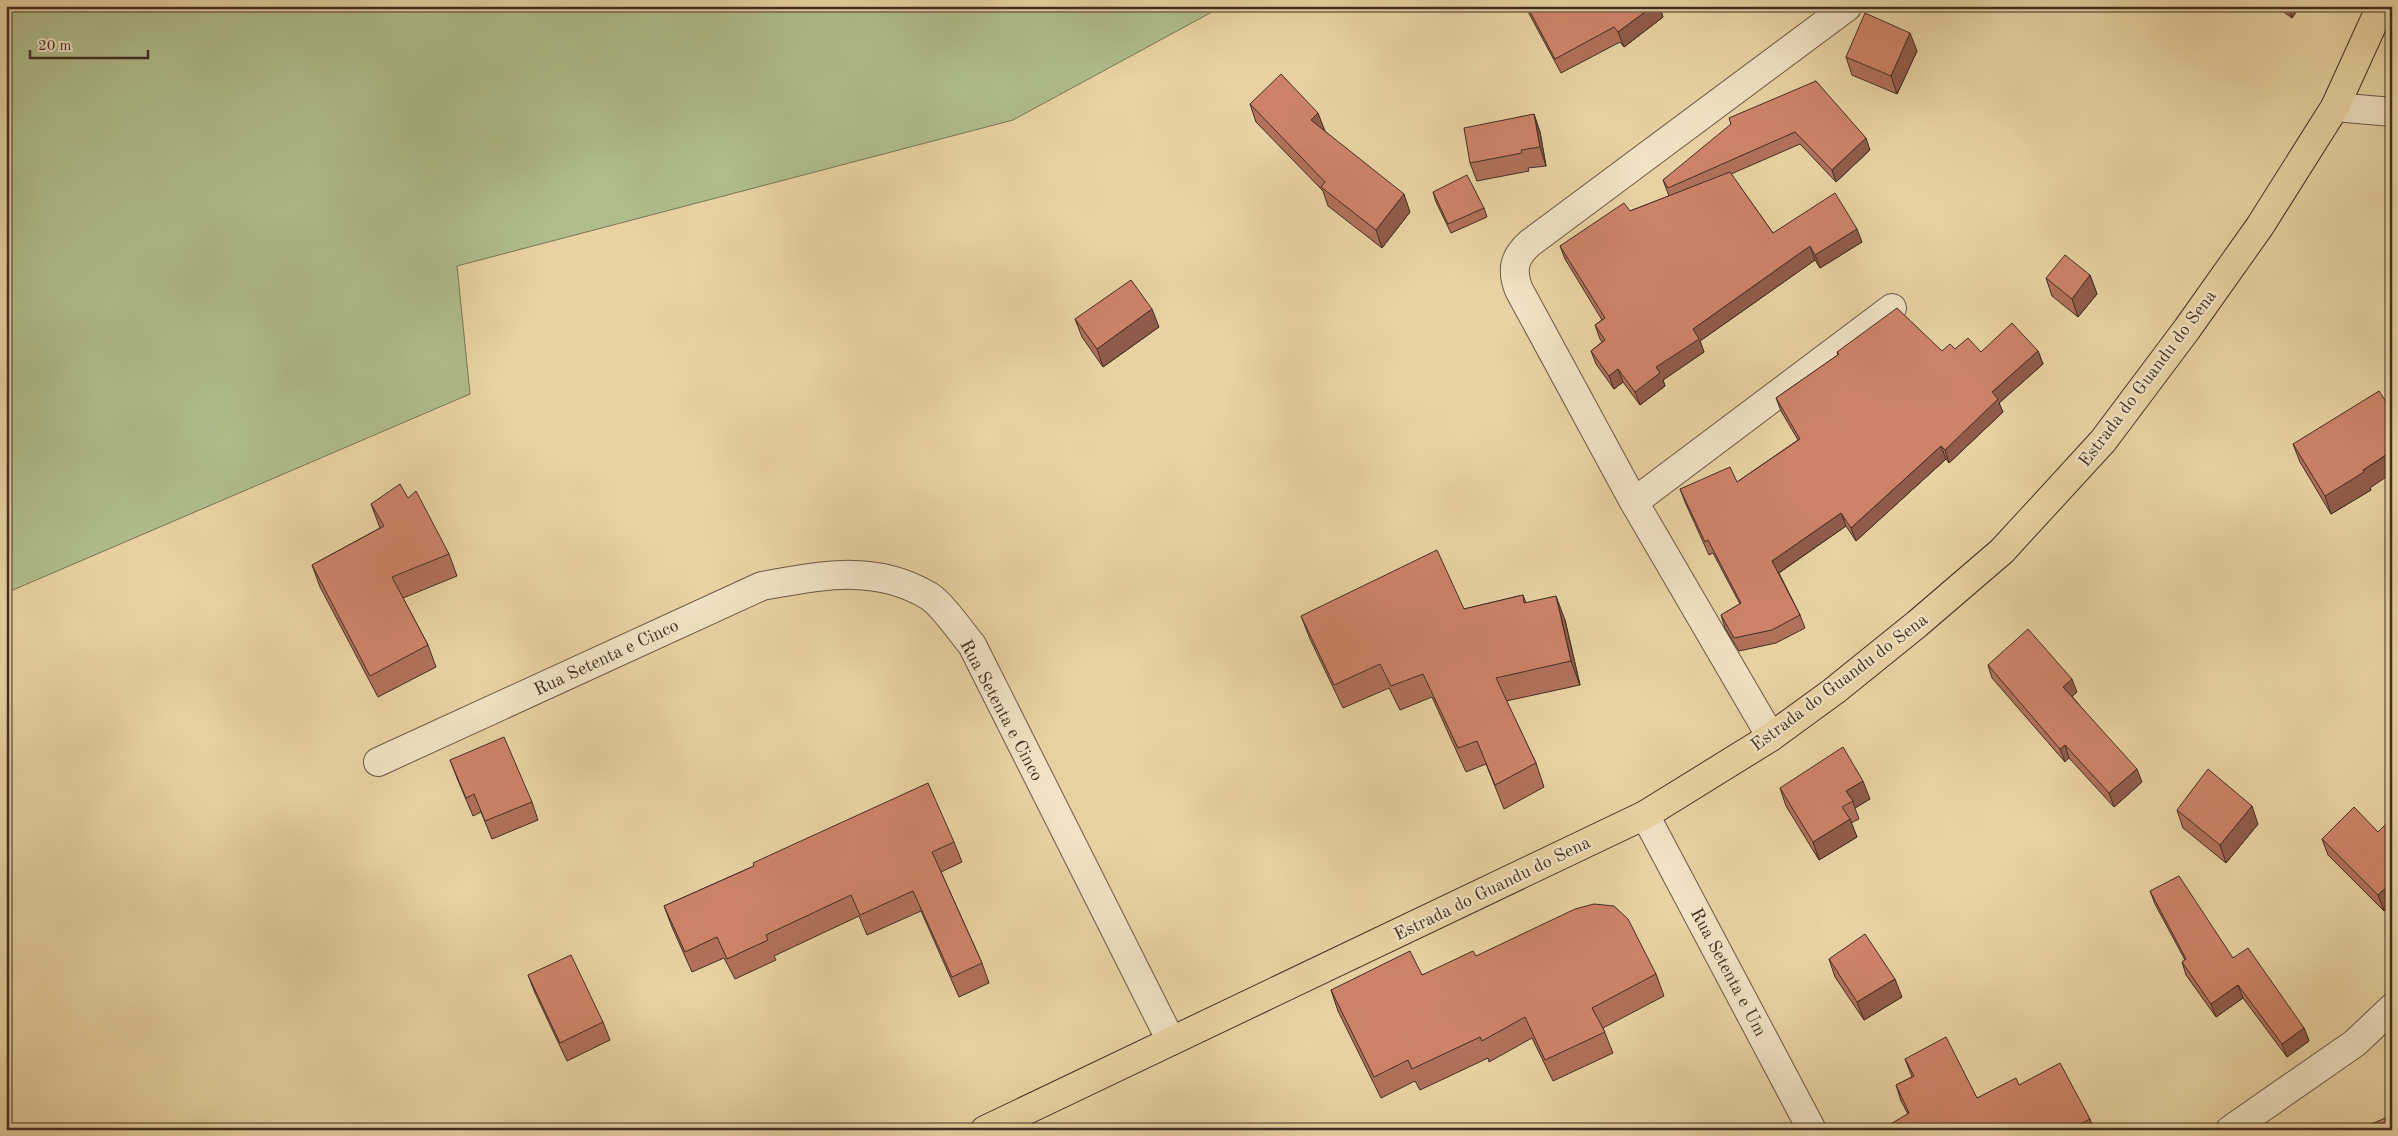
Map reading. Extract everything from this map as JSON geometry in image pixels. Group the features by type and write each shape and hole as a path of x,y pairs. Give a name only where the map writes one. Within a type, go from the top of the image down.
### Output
{"main road":[{"name":"Estrada do Guandu do Sena","path":"985,1130 1645,815 1770,737 1834,691 1917,624 2002,551 2103,441 2187,329 2260,226 2335,107 2381,6"}],"street":[{"path":"1770,737 1634,502 1519,290 1514,272 1515,262 1520,253 1530,243 1847,7"},
{"path":"2335,107 2392,112"},
{"path":"1634,502 1892,308"},
{"name":"Rua Setenta e Cinco","path":"378,762 762,586 831,574 884,576 930,597 972,645 1171,1041"},
{"name":"Rua Setenta e Um","path":"1645,815 1812,1130"},
{"path":"2230,1130 2355,1043 2392,1008"}],"green space":[{"path":"6,6 1223,6 1013,120 457,266 470,394 6,593"}],"building":[{"path":"1527,6 1653,6 1618,32 1614,27 1555,59"},
{"path":"1865,13 1910,33 1891,76 1846,57"},
{"path":"1281,74 1318,113 1311,120 1404,194 1376,230 1321,187 1325,182 1250,104"},
{"path":"1816,81 1866,138 1832,170 1795,132 1668,188 1663,180 1731,124 1729,118"},
{"path":"1534,114 1540,147 1521,150 1522,153 1470,163 1464,128"},
{"path":"1730,172 1773,233 1835,193 1857,229 1815,255 1810,246 1693,329 1699,339 1656,367 1660,373 1635,392 1618,369 1609,376 1591,351 1605,340 1595,325 1605,318 1560,246 1624,203 1630,211"},
{"path":"1467,175 1484,208 1448,224 1433,192"},
{"path":"2065,255 2090,275 2072,299 2046,278"},
{"path":"1131,280 1152,309 1097,349 1075,319"},
{"path":"1897,308 1942,351 1950,344 1955,349 1968,338 1981,352 2012,323 2038,351 1992,392 1998,399 1945,450 1941,446 1851,528 1841,513 1772,561 1800,615 1772,630 1734,638 1721,615 1741,603 1708,540 1705,542 1680,489 1730,467 1737,482 1800,439 1776,398 1839,354 1837,352"},
{"path":"2379,391 2392,411 2392,451 2363,470 2364,472 2325,496 2293,444"},
{"path":"400,484 408,498 416,491 449,554 392,577 428,645 370,676 312,565 384,526 371,504"},
{"path":"1437,550 1464,609 1523,595 1524,603 1556,596 1571,661 1496,678 1536,763 1495,785 1477,741 1458,748 1423,674 1391,686 1380,664 1334,685 1301,616"},
{"path":"2028,629 2072,679 2063,687 2137,769 2109,793 2065,745 2060,749 1988,665"},
{"path":"504,737 532,802 485,821 474,794 466,798 450,760"},
{"path":"1843,747 1863,781 1846,791 1853,801 1842,807 1850,819 1813,842 1780,788"},
{"path":"2208,769 2252,806 2220,845 2177,810"},
{"path":"928,783 954,842 932,852 982,963 952,977 913,891 860,915 851,895 766,935 768,940 727,959 717,937 685,952 664,906 754,866 753,863"},
{"path":"2354,807 2378,832 2392,818 2392,882 2378,895 2322,839"},
{"path":"2179,876 2233,958 2248,948 2304,1028 2282,1044 2238,985 2211,1004 2182,962 2186,959 2150,891"},
{"path":"1594,904 1614,906 1628,919 1656,974 1592,1008 1605,1032 1545,1060 1525,1017 1482,1041 1480,1037 1412,1069 1408,1060 1374,1077 1331,990 1410,951 1422,975 1473,951 1476,956 1575,909"},
{"path":"1865,934 1895,979 1857,1002 1829,959"},
{"path":"571,955 603,1022 560,1043 528,975"},
{"path":"1946,1037 1977,1098 2016,1078 2019,1085 2060,1063 2090,1119 2070,1130 1885,1130 1884,1128 1909,1113 1896,1085 1914,1076 1905,1059"},
{"path":"2392,1115 2392,1130 2358,1130"}]}
